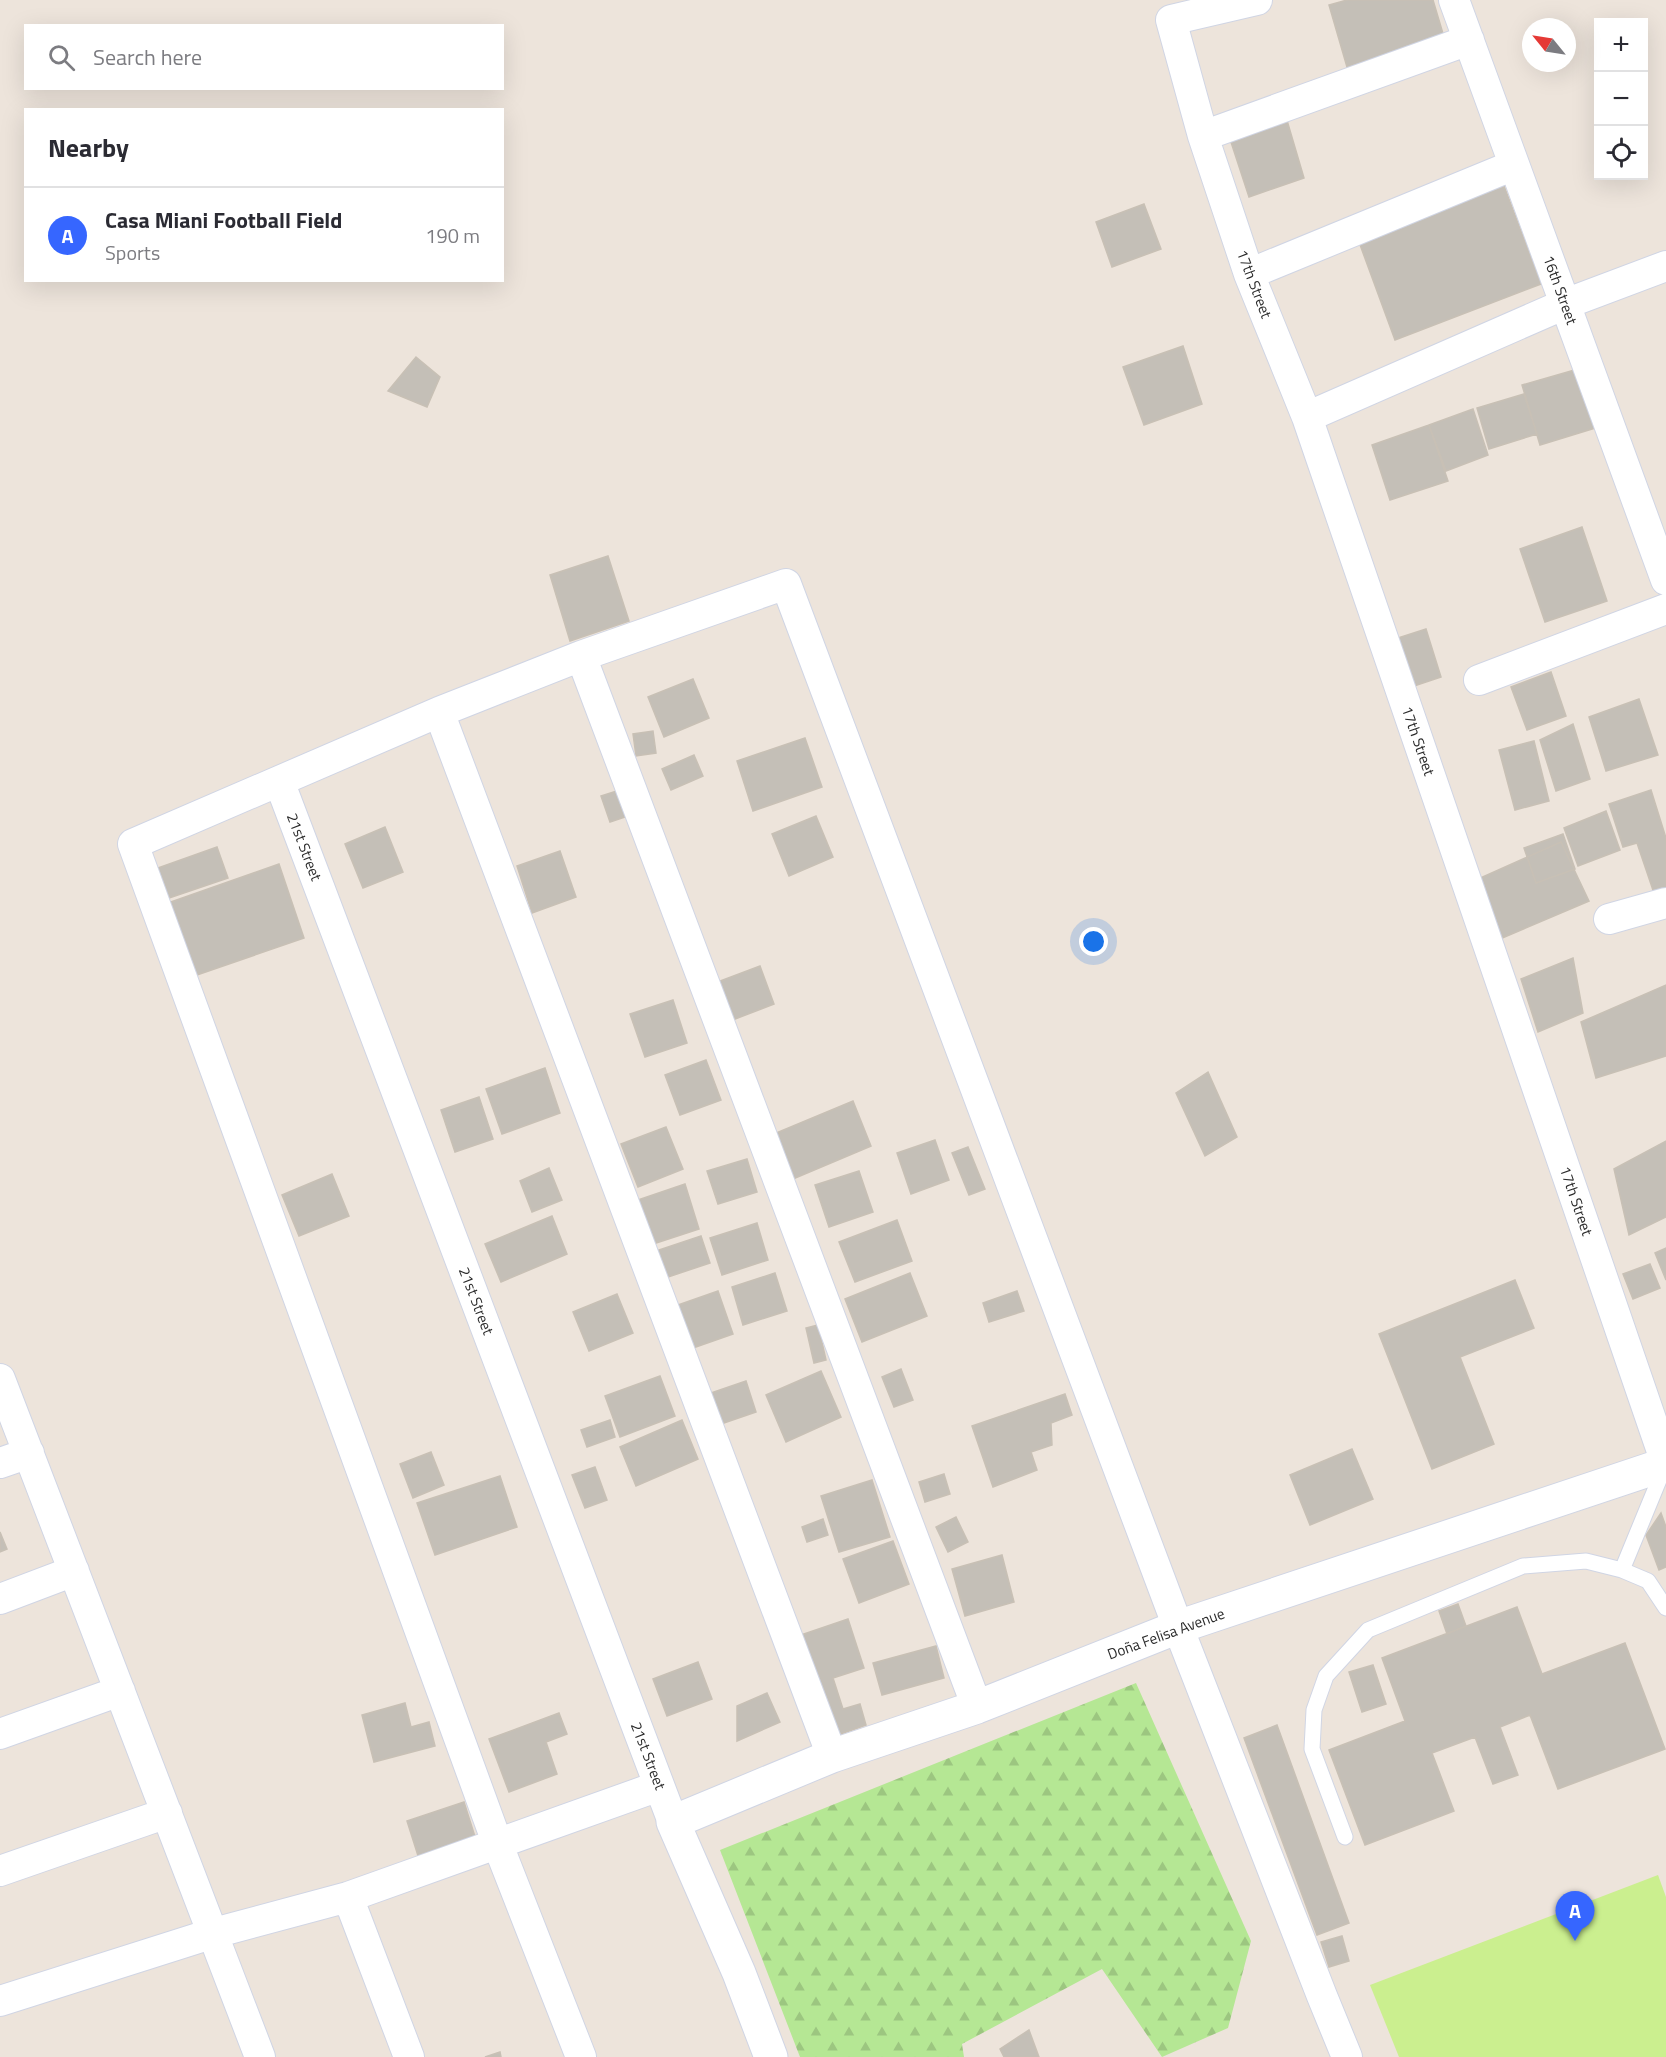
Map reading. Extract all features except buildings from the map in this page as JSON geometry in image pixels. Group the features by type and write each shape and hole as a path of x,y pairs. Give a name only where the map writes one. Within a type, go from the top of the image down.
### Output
{"street":[{"name":"17th Street","path":"1257,0 1171,20 1203,136 1248,274 1307,417 1666,1463"},
{"name":"16th Street","path":"1454,0 1666,580"},
{"path":"1203,136 1468,40"},
{"path":"1248,274 1514,165"},
{"path":"1307,417 1565,304 1666,266"},
{"path":"581,2057 498,1845 133,844 439,712 581,656 786,584 1178,1627 1347,2057"},
{"path":"1479,680 1666,609"},
{"path":"581,656 977,1707"},
{"path":"439,712 832,1756"},
{"name":"21st Street","path":"279,781 673,1822"},
{"path":"1609,919 1666,903"},
{"path":"0,1379 214,1933 256,2056"},
{"path":"0,1463 29,1453"},
{"name":"Doña Felisa Avenue","path":"673,1822 832,1756 977,1707 1178,1627 1666,1463"},
{"path":"0,1599 74,1571"},
{"path":"0,1734 120,1691"},
{"path":"0,2001 214,1933 348,1897 659,1786"},
{"path":"0,1871 167,1813"},
{"path":"673,1822 739,1973 771,2057"},
{"path":"348,1897 409,2057"}],"lane":[{"path":"1622,1570 1666,1463"},
{"path":"1345,1837 1312,1749 1314,1710 1326,1676 1368,1630 1522,1566 1586,1561 1622,1570 1648,1581 1666,1608"}],"green space":[{"path":"1136,1683 1251,1941 1228,2028 1162,2057 1102,1969 962,2044 964,2057 800,2057 720,1850"},
{"path":"1658,1875 1666,1897 1666,2057 1399,2057 1370,1985"}],"place":[{"name":"Casa Miani Football Field","path":"1575,1941"}]}
